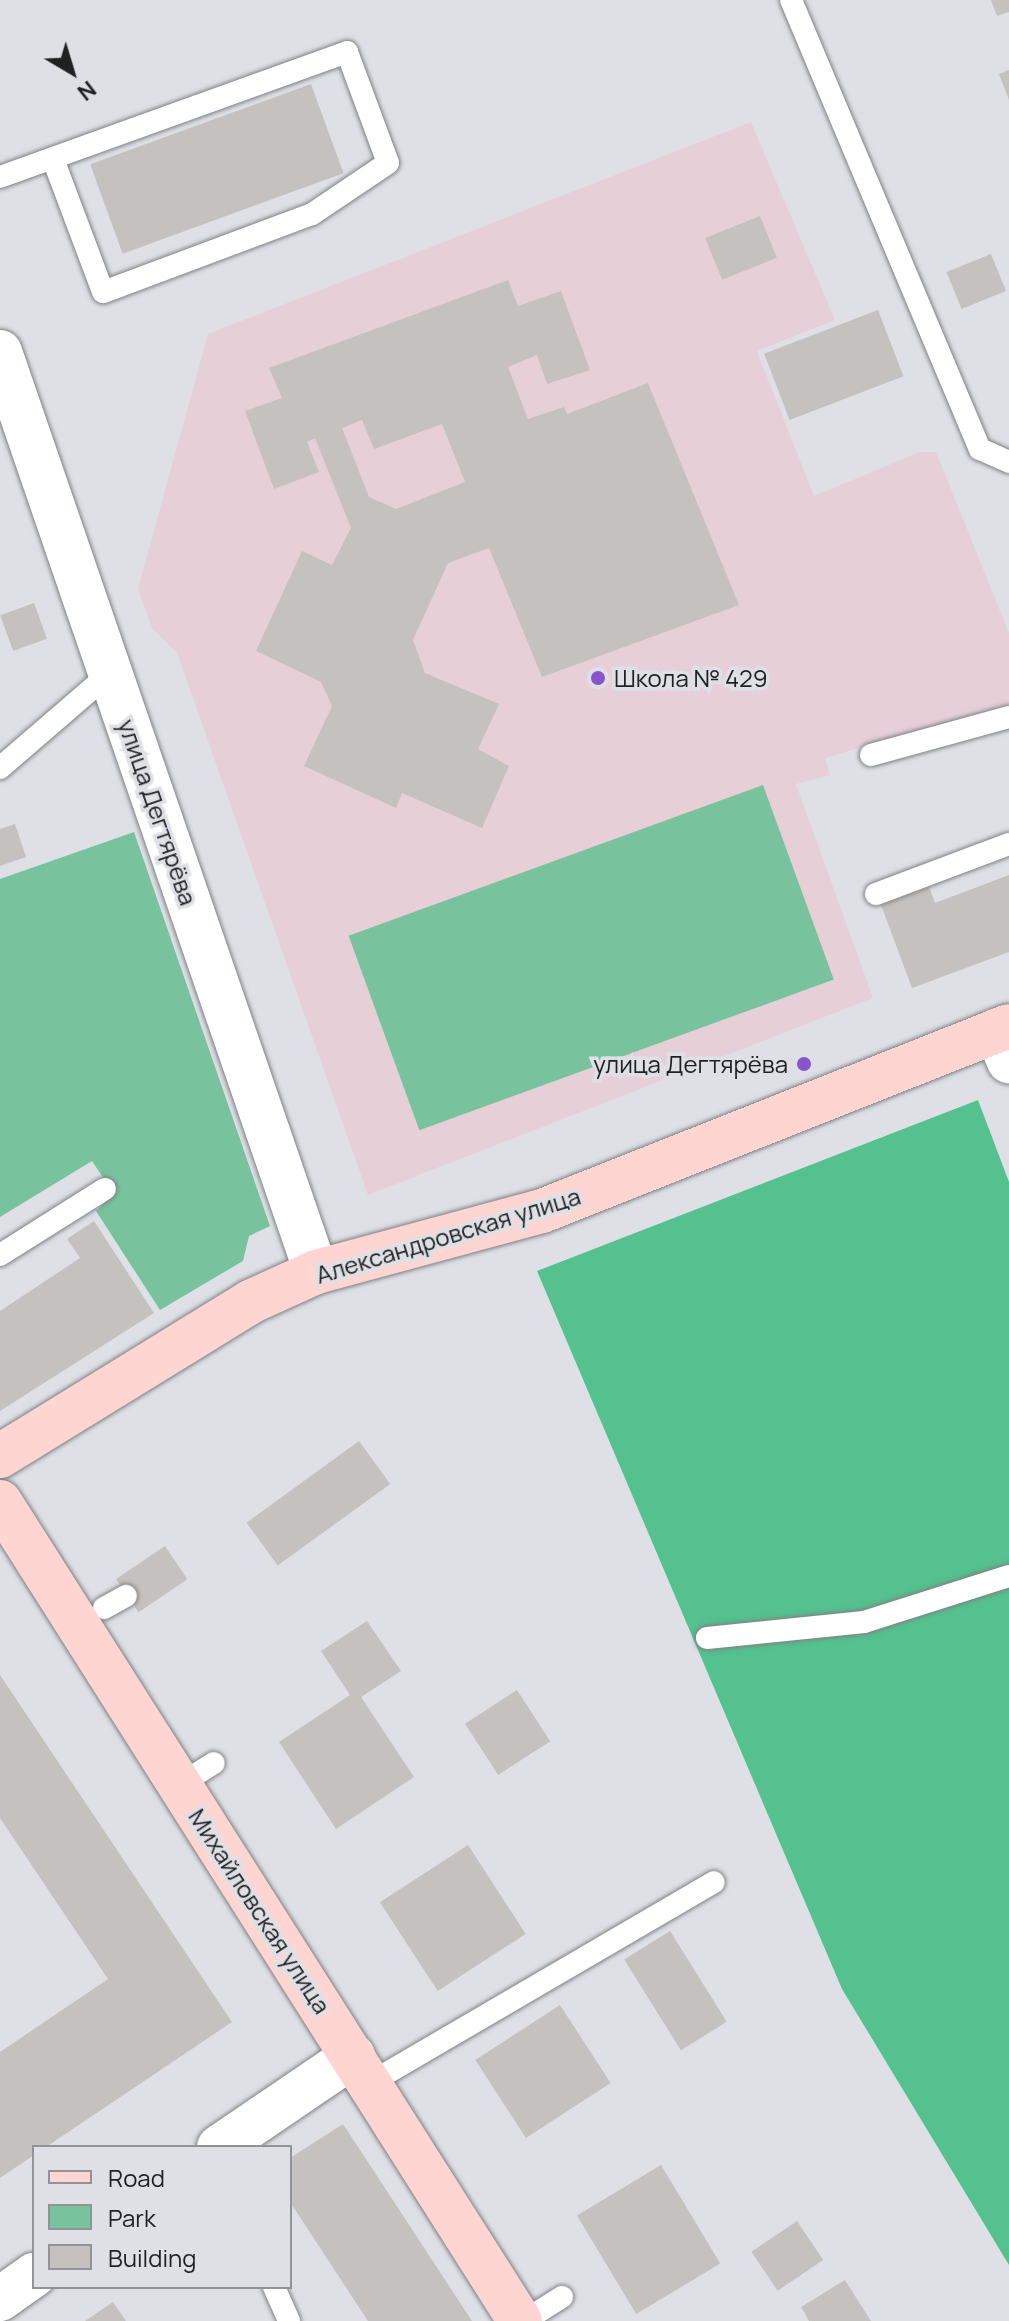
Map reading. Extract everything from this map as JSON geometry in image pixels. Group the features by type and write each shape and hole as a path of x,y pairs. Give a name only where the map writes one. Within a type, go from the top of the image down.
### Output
{"main road":[{"name":"Александровская улица","path":"0,1456 250,1302 316,1272 542,1211 1005,1039"},
{"name":"Михайловская улица","path":"0,1502 196,1774 362,2069 522,2321"}],"street":[{"name":"улица Дегтярёва","path":"0,352 316,1272"},
{"path":"223,2145 362,2069"},
{"path":"0,2299 32,2276"}],"lane":[{"path":"791,0 826,66 860,141 980,449 1009,462"},
{"path":"0,177 347,52 388,163 312,214 103,292 53,159"},
{"path":"0,768 110,673"},
{"path":"871,755 1009,717"},
{"path":"876,894 1009,844"},
{"path":"0,1255 105,1189"},
{"path":"707,1638 864,1622 1009,1576"},
{"path":"104,1608 126,1596"},
{"path":"362,2069 714,1882"},
{"path":"275,2289 289,2321"},
{"path":"522,2321 562,2297"}],"shaded area":[{"name":"Школа № 429","path":"751,122 835,320 757,351 814,496 920,452 936,452 1009,633 1009,704 825,758 830,775 796,784 873,998 368,1195 177,653 152,628 138,589 208,334"}],"green space":[{"path":"763,785 834,980 419,1130 349,936"},
{"path":"134,832 270,1226 249,1236 243,1261 160,1310 96,1211 114,1194 92,1161 0,1217 0,879"},
{"path":"978,1100 1009,1182 1009,2265 842,1989 537,1271"}],"building":[{"path":"991,0 1009,0 1009,12 997,16"},
{"path":"1009,70 1009,100 999,74"},
{"path":"311,84 343,173 123,254 90,164"},
{"path":"760,216 777,258 722,280 705,238"},
{"path":"991,254 1006,291 961,309 946,272"},
{"path":"508,280 518,306 561,291 590,370 547,384 537,355 508,367 528,419 564,407 567,414 648,383 739,605 542,677 489,548 448,563 413,640 425,673 499,704 478,749 509,766 482,828 402,793 396,808 304,766 332,706 321,682 256,651 302,551 332,565 351,528 315,438 307,442 319,472 274,489 245,411 282,398 269,368","holes":["362,420 374,449 442,424 465,482 396,509 369,497 342,428"]},
{"path":"878,310 903,376 790,420 764,354"},
{"path":"34,603 47,639 13,651 0,615"},
{"path":"15,824 26,857 0,866 0,829"},
{"path":"1009,875 1009,952 912,988 881,905 929,887 935,903"},
{"path":"94,1221 154,1313 0,1411 0,1311 80,1258 67,1239"},
{"path":"359,1441 390,1484 278,1566 247,1523"},
{"path":"165,1546 187,1579 138,1612 116,1579"},
{"path":"367,1621 401,1671 361,1697 414,1777 336,1829 279,1742 350,1695 321,1651"},
{"path":"0,1675 232,2022 49,2145 32,2145 32,2156 0,2178 0,2052 108,1979 0,1818"},
{"path":"517,1690 550,1741 498,1775 465,1724"},
{"path":"468,1845 526,1934 438,1991 380,1902"},
{"path":"670,1931 727,2022 681,2050 624,1960"},
{"path":"560,2005 611,2083 526,2138 475,2060"},
{"path":"343,2124 472,2321 368,2321 292,2205 292,2157"},
{"path":"661,2165 720,2264 636,2314 577,2215"},
{"path":"797,2221 823,2260 778,2291 751,2252"},
{"path":"845,2280 871,2321 809,2321 801,2307"},
{"path":"113,2302 126,2321 85,2321"}],"place":[{"name":"Школа № 429","path":"598,678"},
{"name":"улица Дегтярёва","path":"804,1064"}]}
